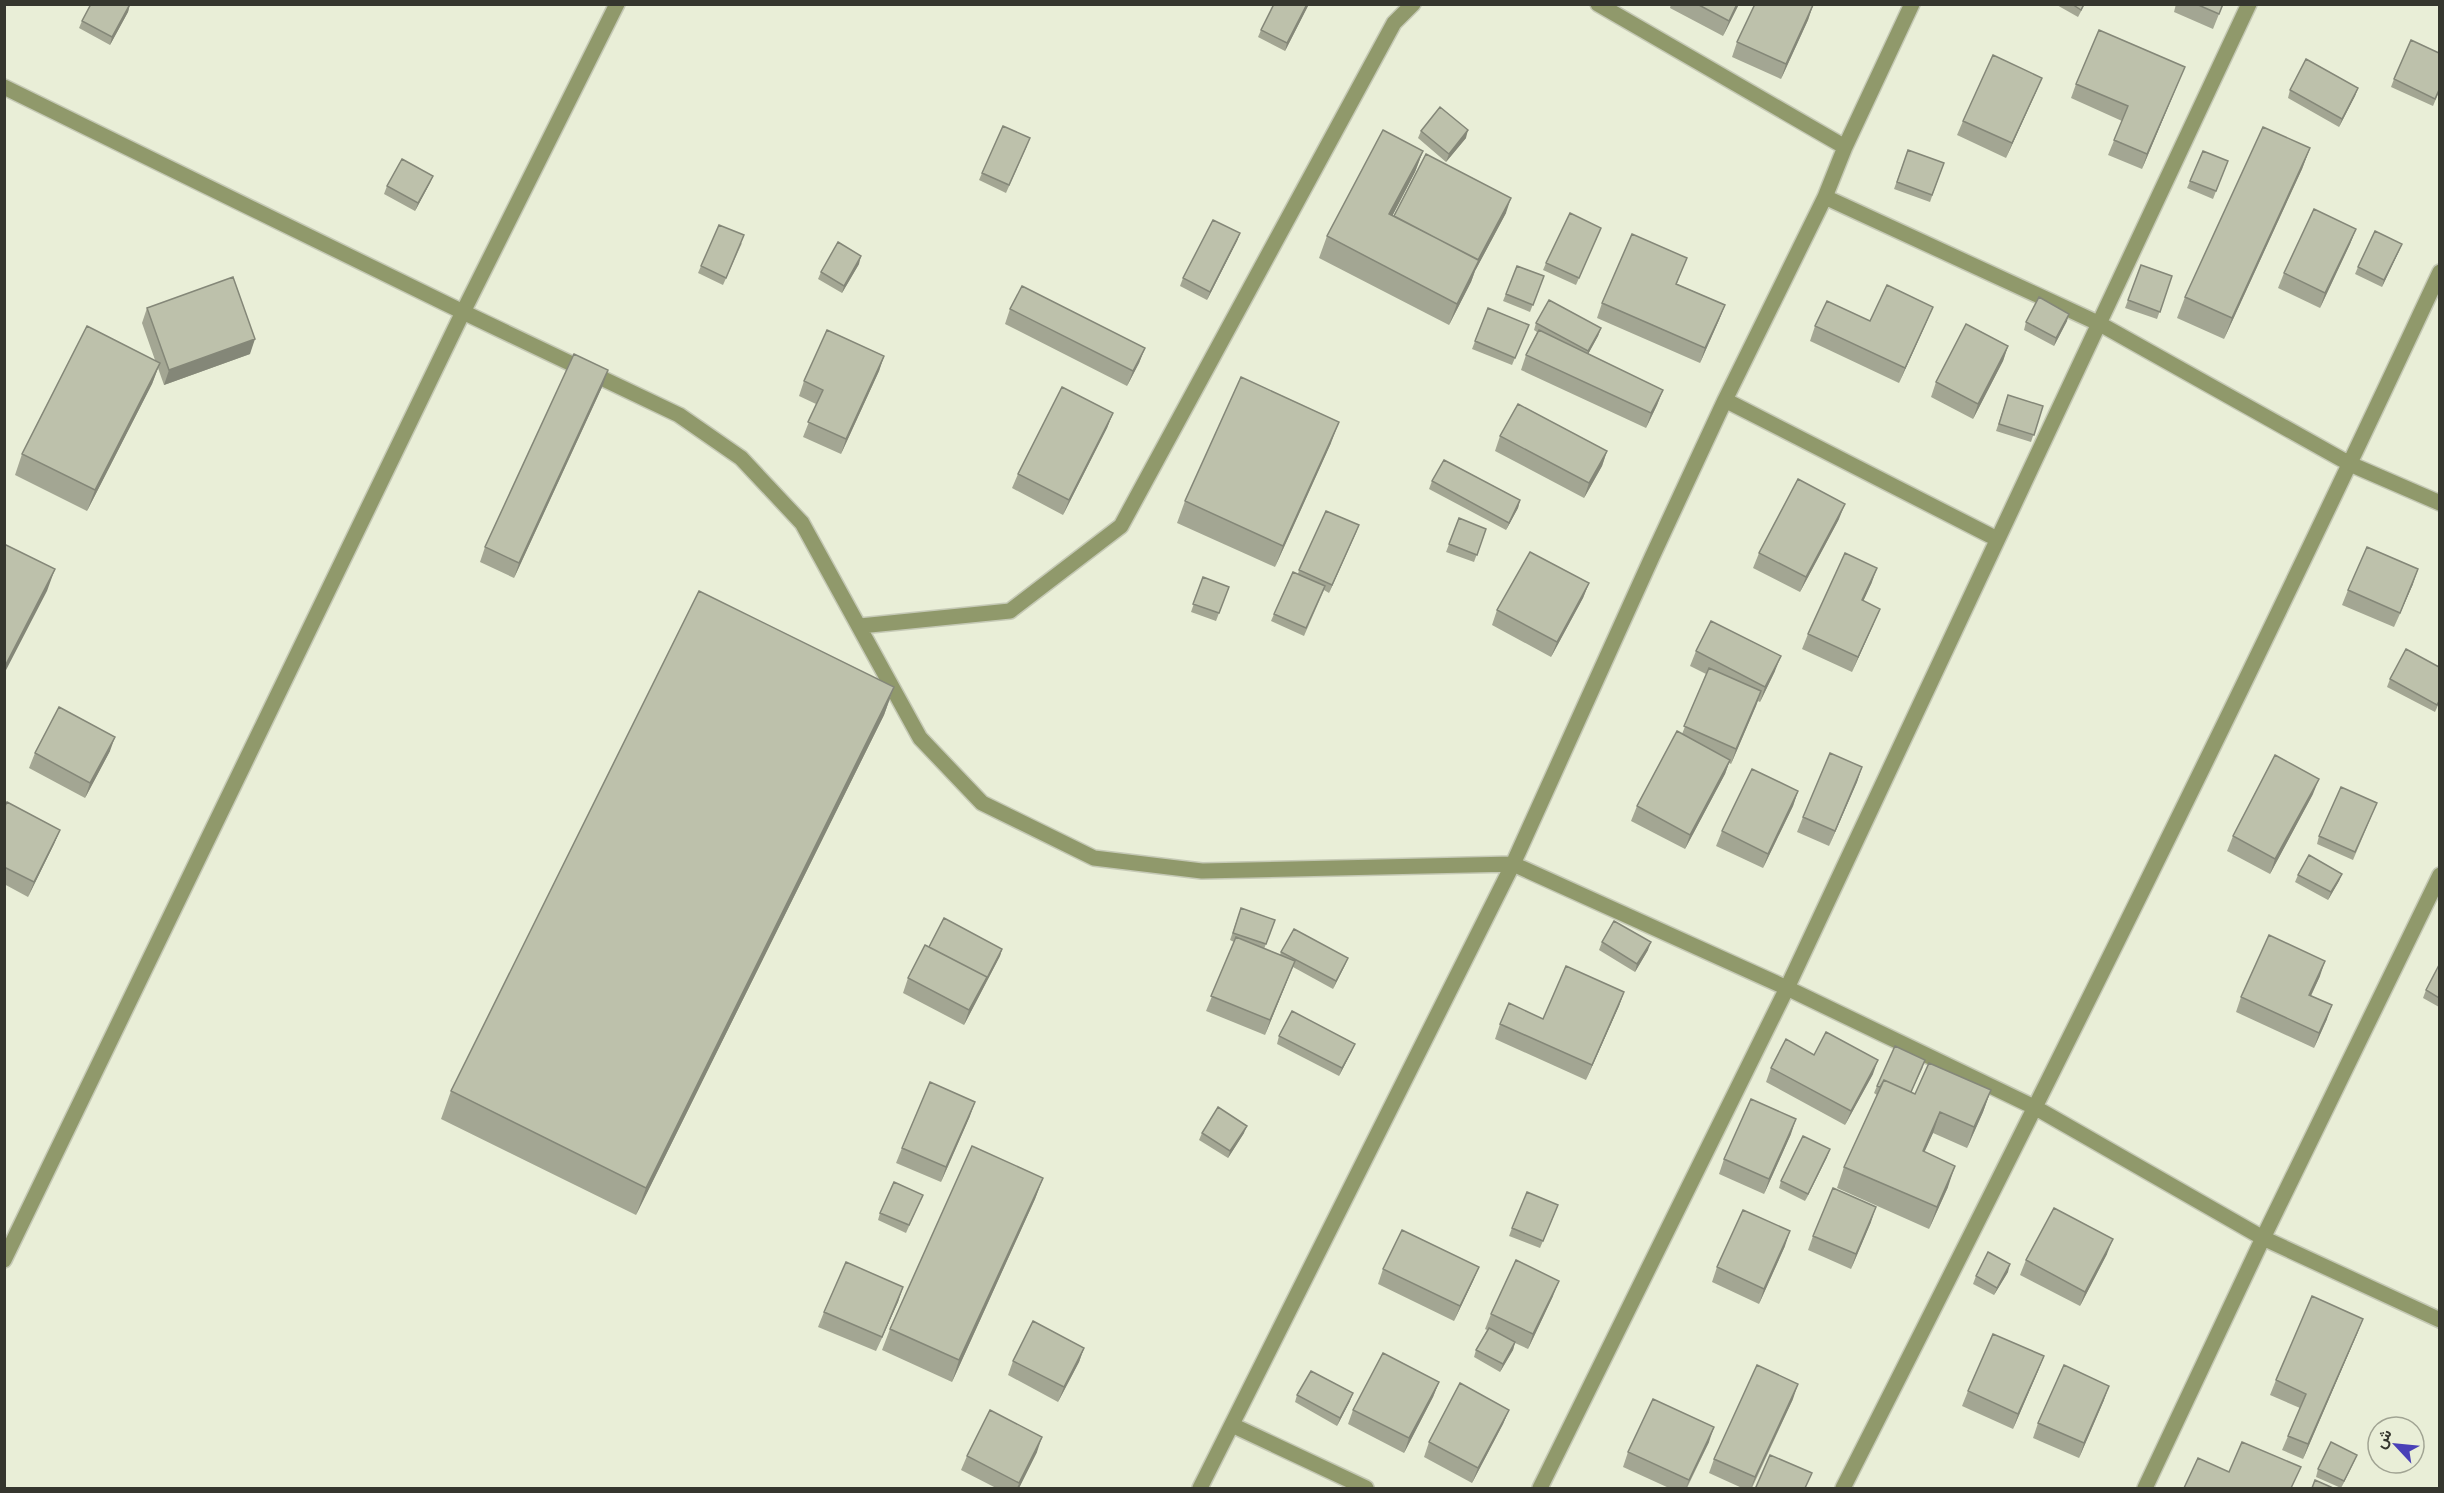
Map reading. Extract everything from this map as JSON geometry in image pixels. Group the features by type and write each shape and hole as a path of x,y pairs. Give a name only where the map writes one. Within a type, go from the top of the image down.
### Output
{"street":[{"path":"4,1260 463,312 617,4"},
{"path":"860,626 1010,611 1121,526 1394,23 1413,4"},
{"path":"1598,4 1845,147"},
{"path":"1200,1488 1513,864 1725,400 1825,196 1845,147 1912,4"},
{"path":"1540,1488 1787,988 2249,4"},
{"path":"4,87 679,415 741,458 802,523 920,738 982,803 1094,858 1202,871 1513,864 1787,988 2036,1108 2262,1238 2439,1320"},
{"path":"1825,196 2100,324 2350,464 2439,503"},
{"path":"1843,1488 2036,1108 2350,464 2439,272"},
{"path":"1725,400 1997,539"},
{"path":"2145,1488 2262,1238 2439,875"},
{"path":"1232,1425 1365,1488"}],"building":[{"path":"91,4 130,4 112,37 82,21"},
{"path":"1274,4 1307,4 1287,43 1261,30"},
{"path":"1697,4 1737,4 1729,21"},
{"path":"1755,4 1813,5 1786,64 1737,42"},
{"path":"2072,4 2084,4 2081,10"},
{"path":"2196,4 2223,4 2219,14"},
{"path":"2099,30 2185,67 2147,154 2114,140 2128,106 2076,84"},
{"path":"2411,40 2439,53 2439,90 2435,99 2394,79"},
{"path":"1993,55 2042,78 2012,143 1963,121"},
{"path":"2306,59 2358,88 2342,119 2290,90"},
{"path":"1440,107 1468,130 1449,154 1421,131"},
{"path":"1003,126 1030,138 1009,185 982,173"},
{"path":"2263,127 2310,148 2232,318 2185,297"},
{"path":"1383,130 1423,151 1389,214 1479,260 1457,304 1327,236"},
{"path":"1908,150 1944,163 1932,195 1897,182"},
{"path":"2203,151 2228,161 2216,191 2190,181"},
{"path":"1426,154 1511,198 1478,260 1394,216"},
{"path":"402,159 433,176 418,203 387,186"},
{"path":"2314,209 2356,229 2325,293 2284,273"},
{"path":"1570,213 1601,228 1579,278 1546,263"},
{"path":"1213,220 1240,233 1210,292 1183,278"},
{"path":"719,225 744,235 726,278 701,266"},
{"path":"2375,231 2402,244 2384,280 2358,267"},
{"path":"1632,234 1687,258 1676,284 1725,305 1705,348 1602,303"},
{"path":"838,242 861,256 844,286 821,272"},
{"path":"2141,265 2172,276 2160,312 2128,300"},
{"path":"1517,266 1544,276 1533,305 1506,294"},
{"path":"233,277 255,339 169,370 147,308"},
{"path":"1887,285 1933,307 1905,368 1815,326 1827,301 1870,321"},
{"path":"1022,286 1145,348 1133,371 1010,309"},
{"path":"2039,297 2069,314 2056,338 2026,322"},
{"path":"1549,300 1601,328 1588,351 1536,323"},
{"path":"1488,308 1529,325 1515,358 1475,341"},
{"path":"1966,324 2008,346 1978,404 1936,382"},
{"path":"87,326 160,363 95,490 22,454"},
{"path":"827,330 884,356 846,439 808,422 823,390 804,381"},
{"path":"1539,330 1663,390 1651,413 1526,355"},
{"path":"574,354 608,370 519,563 485,547"},
{"path":"1241,377 1339,422 1283,546 1185,501"},
{"path":"1062,387 1113,413 1069,500 1018,474"},
{"path":"2008,395 2043,406 2034,435 1999,424"},
{"path":"1518,404 1607,451 1589,483 1500,436"},
{"path":"1444,460 1520,500 1509,523 1432,481"},
{"path":"1798,479 1845,504 1806,577 1759,553"},
{"path":"1326,511 1359,525 1332,585 1299,570"},
{"path":"1459,518 1486,529 1477,555 1449,544"},
{"path":"4,544 55,569 4,668"},
{"path":"2367,547 2418,569 2400,613 2348,590"},
{"path":"1530,552 1589,583 1557,642 1497,610"},
{"path":"1845,553 1877,568 1862,600 1880,609 1858,657 1808,634"},
{"path":"1293,572 1325,586 1306,628 1274,614"},
{"path":"1203,577 1229,587 1219,613 1193,604"},
{"path":"699,591 894,687 646,1188 451,1091"},
{"path":"1711,621 1781,656 1765,687 1696,651"},
{"path":"2406,649 2439,667 2437,705 2390,679"},
{"path":"1709,668 1761,691 1736,749 1684,726"},
{"path":"59,707 115,737 90,783 35,753"},
{"path":"1677,731 1730,760 1690,835 1637,806"},
{"path":"1830,753 1862,767 1835,831 1803,817"},
{"path":"2275,755 2319,779 2275,859 2233,836"},
{"path":"1752,769 1798,791 1768,854 1722,831"},
{"path":"2341,787 2377,803 2355,852 2319,836"},
{"path":"7,802 60,830 34,882 4,867 4,808"},
{"path":"2309,855 2342,874 2331,892 2298,875"},
{"path":"1241,908 1275,920 1266,944 1233,933"},
{"path":"944,918 1002,949 987,978 929,947"},
{"path":"1614,921 1651,942 1637,964 1602,942"},
{"path":"1294,929 1348,958 1336,981 1281,952"},
{"path":"2269,935 2325,961 2309,995 2332,1005 2319,1033 2241,997"},
{"path":"1236,937 1295,961 1270,1020 1211,996"},
{"path":"925,945 987,977 969,1010 908,978"},
{"path":"2439,965 2439,998 2426,990"},
{"path":"1566,966 1624,992 1592,1065 1500,1024 1509,1003 1543,1019"},
{"path":"1292,1011 1355,1044 1342,1068 1279,1036"},
{"path":"1826,1032 1878,1060 1851,1111 1771,1068 1786,1039 1814,1055"},
{"path":"1895,1046 1925,1060 1911,1092 1884,1080 1880,1087 1877,1086"},
{"path":"1929,1063 1991,1090 1974,1127 1940,1112 1923,1151 1955,1166 1937,1207 1844,1167 1884,1080 1915,1094"},
{"path":"930,1082 975,1102 946,1167 902,1148"},
{"path":"1751,1099 1796,1119 1769,1179 1724,1159"},
{"path":"1218,1107 1247,1126 1230,1151 1202,1133"},
{"path":"1803,1136 1830,1149 1808,1194 1781,1181"},
{"path":"972,1146 1043,1178 959,1360 890,1329"},
{"path":"894,1182 923,1195 909,1225 880,1213"},
{"path":"1833,1188 1876,1207 1856,1254 1813,1236"},
{"path":"1527,1192 1558,1205 1543,1241 1512,1228"},
{"path":"2054,1208 2113,1239 2085,1292 2026,1260"},
{"path":"1743,1210 1790,1231 1764,1289 1717,1267"},
{"path":"1402,1230 1479,1267 1460,1306 1383,1269"},
{"path":"1988,1252 2010,1264 1997,1288 1976,1276"},
{"path":"1516,1260 1559,1281 1533,1334 1491,1314"},
{"path":"846,1262 903,1287 882,1337 824,1312"},
{"path":"2312,1296 2363,1319 2308,1444 2288,1436 2306,1394 2276,1380"},
{"path":"1033,1321 1084,1348 1064,1387 1013,1361"},
{"path":"1489,1328 1515,1342 1503,1364 1476,1350"},
{"path":"1993,1334 2044,1356 2018,1414 1968,1391"},
{"path":"1383,1353 1439,1382 1409,1438 1353,1410"},
{"path":"1757,1365 1798,1384 1755,1477 1714,1459"},
{"path":"2064,1365 2109,1386 2084,1443 2038,1423"},
{"path":"1311,1371 1353,1393 1340,1418 1297,1395"},
{"path":"1460,1383 1509,1410 1478,1468 1429,1442"},
{"path":"1653,1399 1714,1427 1689,1480 1628,1452"},
{"path":"990,1410 1042,1437 1019,1483 967,1456"},
{"path":"2242,1442 2301,1467 2291,1488 2184,1488 2198,1458 2229,1472"},
{"path":"2331,1442 2357,1455 2344,1481 2318,1469"},
{"path":"1770,1455 1812,1473 1805,1488 1756,1487"},
{"path":"2315,1480 2333,1488 2312,1488"}]}
